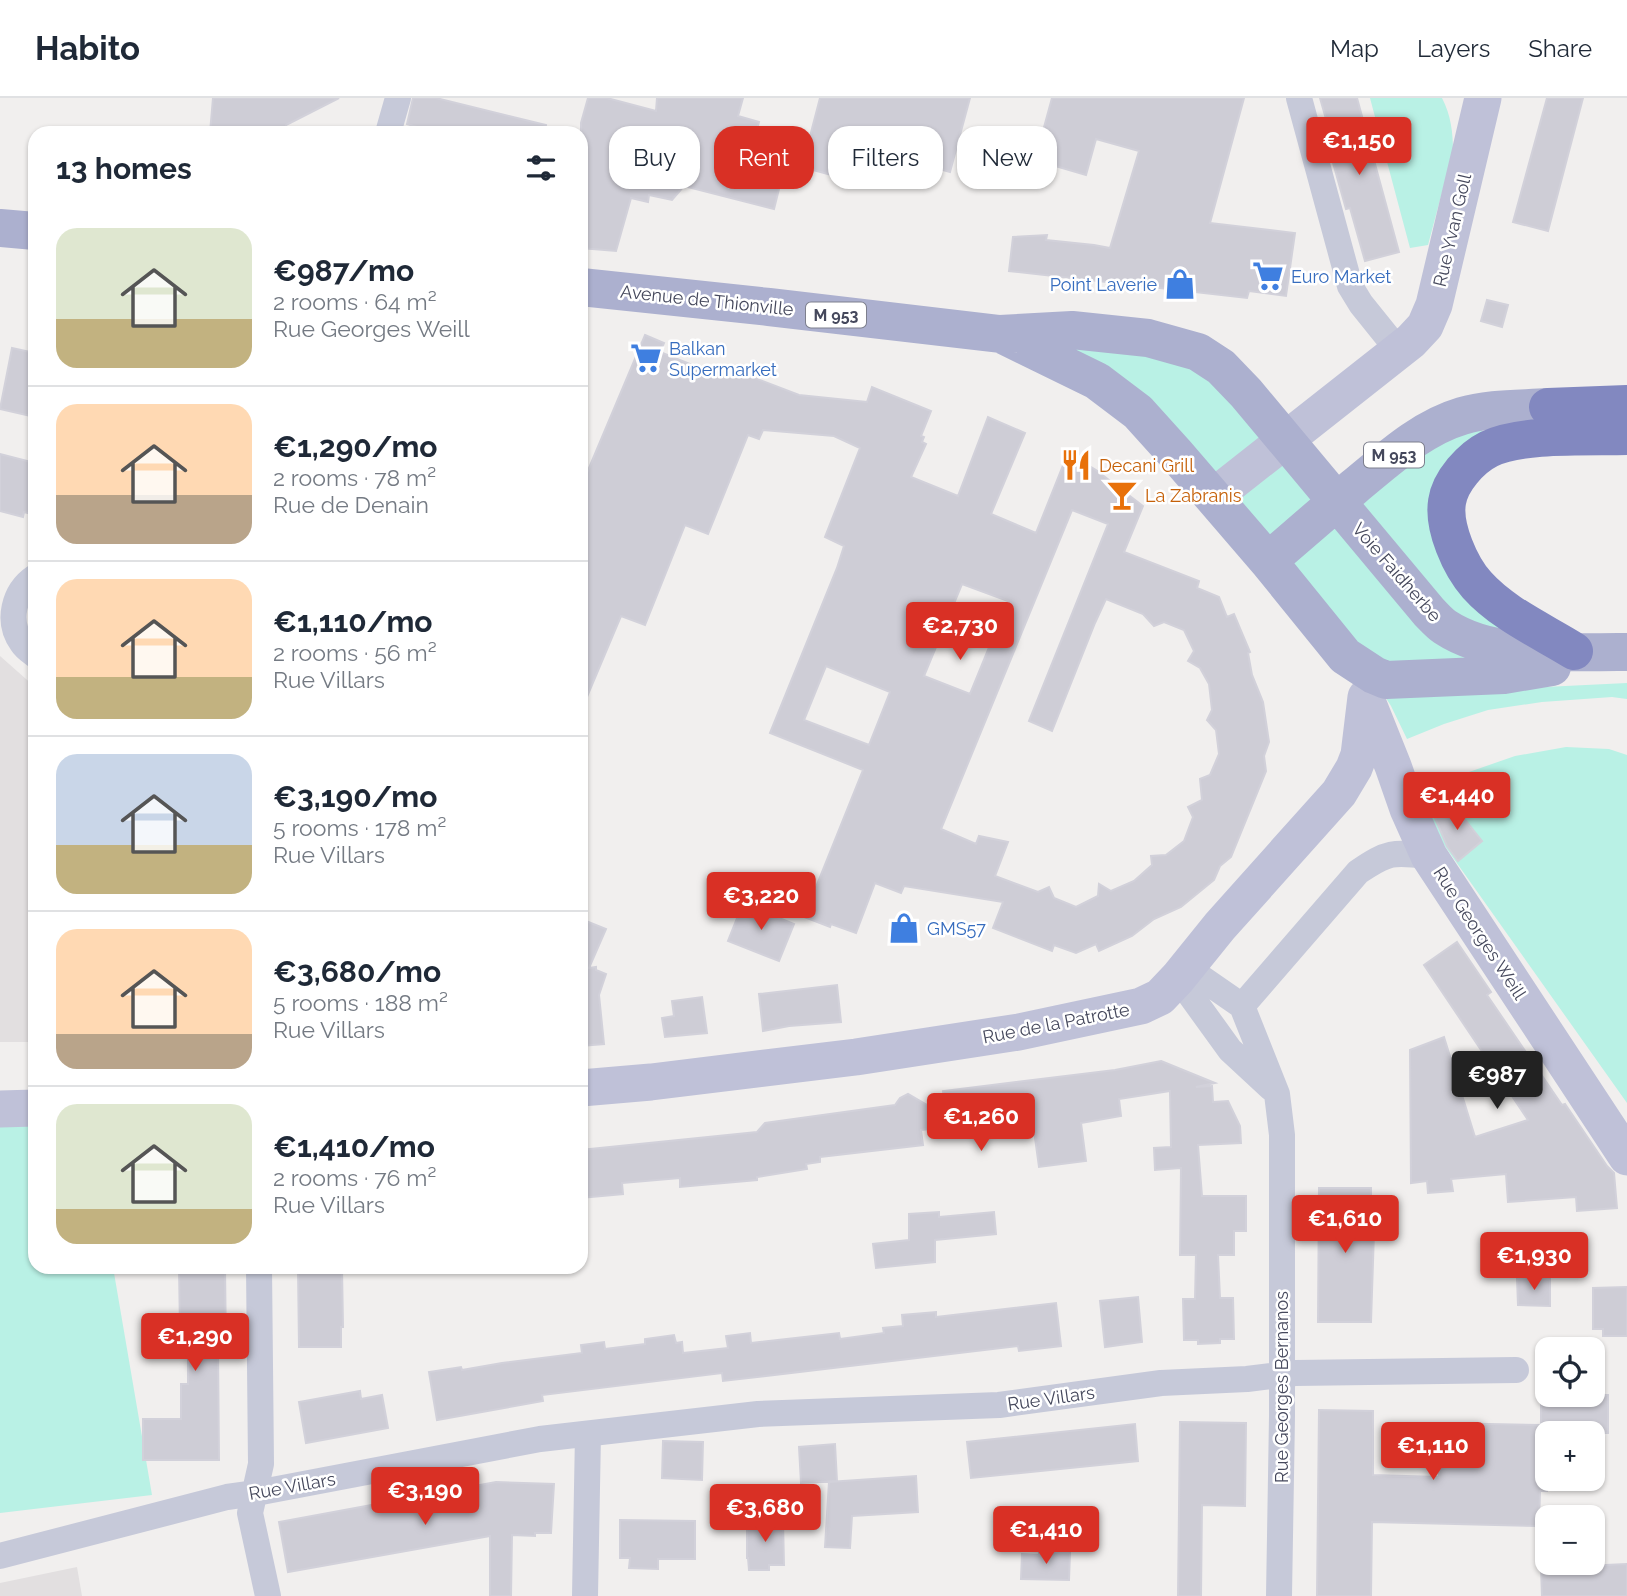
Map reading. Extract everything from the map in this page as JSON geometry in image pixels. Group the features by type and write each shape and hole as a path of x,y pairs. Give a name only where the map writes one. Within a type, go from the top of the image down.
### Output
{"highway":[{"path":"1548,407 1627,404"},
{"path":"1574,651 1508,612 1477,585 1456,555 1448,525 1447,502 1454,481 1468,464 1488,449 1511,441 1627,436"}],"main road":[{"path":"0,228 28,230"},
{"name":"Avenue de Thionville","path":"588,288 1000,334"},
{"name":"M 953","path":"1000,334 1072,330 1148,338 1198,352 1221,367 1246,393 1337,502"},
{"name":"M 953","path":"1000,334 1097,381 1138,412 1268,561 1345,656 1386,680 1504,675 1627,654"},
{"name":"M 953","path":"1268,561 1409,443 1432,429 1462,416 1548,407"},
{"name":"Voie Faidherbe","path":"1337,502 1429,612 1444,626 1466,638 1538,653 1574,651 1627,654"}],"street":[{"path":"390,126 398,98"},
{"path":"1299,98 1350,286 1398,350"},
{"name":"Rue Yvan Goll","path":"1213,497 1398,350 1424,326 1434,305 1483,98"},
{"path":"28,583 7,603 21,643 28,649"},
{"name":"Rue Georges Weill","path":"1345,656 1366,697 1408,809 1429,856 1627,1157"},
{"name":"Rue de la Patrotte","path":"588,1087 856,1057 1019,1032 1141,1006 1160,997 1339,793 1359,755 1366,697"},
{"path":"1183,973 1242,1006 1358,872 1377,859 1396,853 1429,856"},
{"path":"1183,973 1230,1050 1277,1094"},
{"name":"Rue Georges Bernanos","path":"1242,1006 1277,1094 1282,1135 1279,1596"},
{"path":"0,1109 28,1108"},
{"path":"258,1274 261,1464 250,1513 268,1596"},
{"name":"Rue Villars","path":"0,1556 228,1497 540,1439 758,1414 999,1405 1161,1383 1247,1379 1294,1373 1516,1370"},
{"path":"585,1596 588,1434"}],"shaded area":[{"path":"0,656 28,681 28,1042 0,1042"},
{"path":"77,1567 82,1596 0,1596 0,1583"}],"green space":[{"path":"1370,98 1442,98 1445,104 1451,124 1453,151 1428,245 1410,248"},
{"path":"1000,334 1171,344 1337,502 1492,411 1447,502 1508,612 1504,675 1386,680 1175,453"},
{"path":"1627,683 1627,699 1612,697 1542,702 1488,710 1407,739 1384,695"},
{"path":"1566,747 1609,749 1627,755 1627,1103 1427,821 1424,802 1469,772 1515,756"},
{"path":"0,1126 28,1126 28,1274 114,1274 152,1495 0,1513"}],"building":[{"path":"213,98 339,98 286,126 211,126"},
{"path":"413,98 436,98 546,125 414,126 407,124"},
{"path":"588,98 607,98 656,111 657,98 743,98 738,116 759,122 758,126 714,126 714,189 779,189 774,209 696,189 700,189 700,126 609,126 609,189 681,189 672,200 649,195 648,202 631,198 616,251 588,249 588,126 581,126"},
{"path":"820,98 970,98 962,126 957,126 957,146 950,172 943,170 943,126 828,126 828,174 814,170 813,126"},
{"path":"1052,98 1244,98 1210,223 1295,233 1286,296 1249,291 1247,298 1009,271 1013,237 1047,235 1046,240 1110,248 1139,151 1096,139 1086,175 1057,166 1057,126 1044,126"},
{"path":"1320,98 1357,98 1399,252 1365,261 1350,208 1346,209 1323,127 1328,126"},
{"path":"1547,98 1583,98 1548,231 1513,222"},
{"path":"1487,300 1508,305 1502,327 1481,321"},
{"path":"645,335 664,343 660,352 717,375 721,365 799,395 867,402 872,387 931,411 921,436 924,437 922,442 926,444 911,477 958,496 988,417 1025,433 991,514 1036,533 1068,453 1096,470 1143,506 1124,552 1199,581 1197,588 1219,597 1227,617 1234,614 1250,652 1252,675 1263,702 1269,742 1264,756 1266,771 1231,857 1220,866 1214,880 1181,907 1154,919 1132,936 1099,951 1096,944 1076,953 1054,945 1052,951 993,928 1003,902 904,886 901,893 875,883 856,933 831,924 830,927 804,917 863,770 770,733 844,546 825,537 860,448 834,436 763,430 759,439 748,435 708,534 685,525 645,625 621,616 588,694 588,470","holes":["1072,510 1108,524 1029,721 1052,731 1106,599 1143,614 1154,626 1164,622 1184,630 1194,651 1188,661 1200,668 1209,684 1212,710 1207,720 1216,730 1219,754 1210,775 1200,779 1202,800 1188,807 1193,817 1184,841 1166,855 1151,856 1152,865 1134,881 1111,891 1099,884 1098,896 1076,907 1054,898 1049,887 1038,892 995,876 1008,842 979,836 976,844 941,829","962,584 1008,601 970,694 924,676","826,666 890,692 869,745 804,720"]},
{"path":"12,348 28,351 28,415 0,409"},
{"path":"0,454 28,461 28,513 24,512 23,517 0,511"},
{"path":"1451,802 1482,841 1458,861 1447,846 1435,818"},
{"path":"743,903 794,924 779,961 728,941"},
{"path":"588,922 606,929 589,968 596,967 596,970 606,974 599,995 604,1044 588,1045"},
{"path":"1457,942 1491,992 1487,995 1562,1105 1565,1104 1614,1173 1617,1208 1577,1211 1576,1197 1508,1202 1506,1174 1451,1179 1453,1191 1428,1193 1427,1181 1411,1183 1410,1050 1444,1037 1475,1137 1528,1120 1424,965"},
{"path":"837,985 841,1022 763,1031 759,994"},
{"path":"702,997 707,1033 665,1037 662,1018 674,1016 672,1001"},
{"path":"1161,1061 1215,1083 1196,1087 1212,1086 1213,1102 1228,1101 1240,1126 1241,1143 1198,1145 1202,1196 1246,1196 1246,1231 1234,1231 1234,1255 1218,1255 1220,1298 1233,1298 1234,1339 1198,1344 1198,1340 1184,1340 1183,1299 1195,1299 1196,1255 1180,1255 1181,1168 1155,1170 1154,1148 1171,1147 1170,1091 1119,1099 1121,1116 1081,1123 1086,1161 1039,1167 1033,1123 971,1130 971,1125 921,1130 923,1145 820,1157 820,1162 806,1164 807,1169 757,1177 757,1180 680,1187 680,1178 622,1183 623,1194 588,1197 588,1149 757,1132 765,1123 895,1105 900,1098 908,1094 946,1116 943,1091 1115,1070"},
{"path":"1319,1188 1371,1188 1371,1232 1374,1232 1371,1322 1318,1322"},
{"path":"939,1212 939,1217 994,1212 996,1234 935,1240 935,1262 876,1268 873,1244 909,1240 909,1214"},
{"path":"179,1274 225,1274 226,1349 218,1349 219,1460 143,1460 143,1419 181,1419 181,1384 188,1384 188,1330 180,1330"},
{"path":"298,1274 342,1274 341,1347 299,1347"},
{"path":"1517,1278 1550,1279 1550,1306 1518,1305"},
{"path":"1627,1287 1627,1336 1603,1336 1603,1329 1593,1329 1593,1288"},
{"path":"1138,1297 1142,1342 1105,1347 1100,1301"},
{"path":"1056,1303 1061,1346 1019,1351 1018,1346 723,1381 722,1373 542,1395 543,1401 437,1420 429,1372 582,1353 581,1345 604,1342 605,1349 645,1344 645,1339 674,1335 676,1343 682,1342 683,1353 728,1348 726,1336 750,1333 751,1343 839,1333 840,1339 884,1333 883,1328 903,1326 902,1315 936,1312 936,1317"},
{"path":"360,1391 361,1399 382,1395 388,1428 306,1443 299,1402"},
{"path":"1605,1395 1608,1395 1608,1433 1605,1433 1605,1421 1541,1421 1541,1407 1605,1407"},
{"path":"1319,1410 1373,1411 1373,1475 1439,1477 1440,1423 1535,1425 1535,1491 1540,1491 1540,1505 1535,1505 1535,1526 1372,1522 1371,1596 1317,1596"},
{"path":"1180,1422 1246,1423 1245,1506 1202,1505 1201,1596 1178,1596"},
{"path":"1135,1424 1138,1461 971,1478 967,1442"},
{"path":"663,1441 703,1442 702,1480 662,1478"},
{"path":"835,1444 837,1481 801,1483 799,1447"},
{"path":"916,1476 918,1512 852,1516 850,1548 825,1547 829,1482"},
{"path":"496,1482 554,1484 551,1533 535,1533 535,1536 512,1535 511,1596 490,1596 490,1536 288,1572 279,1522"},
{"path":"620,1520 695,1521 695,1559 658,1559 658,1569 629,1568 630,1558 620,1558"},
{"path":"747,1520 783,1520 784,1565 769,1565 769,1570 749,1570"},
{"path":"1039,1551 1070,1553 1069,1580 1021,1579 1022,1554 1039,1555"},
{"path":"1627,1564 1627,1596 1542,1596 1541,1575 1605,1575 1605,1565"}],"place":[{"name":"Euro Market","path":"1268,276"},
{"name":"Point Laverie","path":"1180,284"},
{"name":"Balkan Supermarket","path":"646,358"},
{"name":"Decani Grill","path":"1076,465"},
{"name":"La Zabranis","path":"1122,495"},
{"name":"GMS57","path":"904,928"}]}
